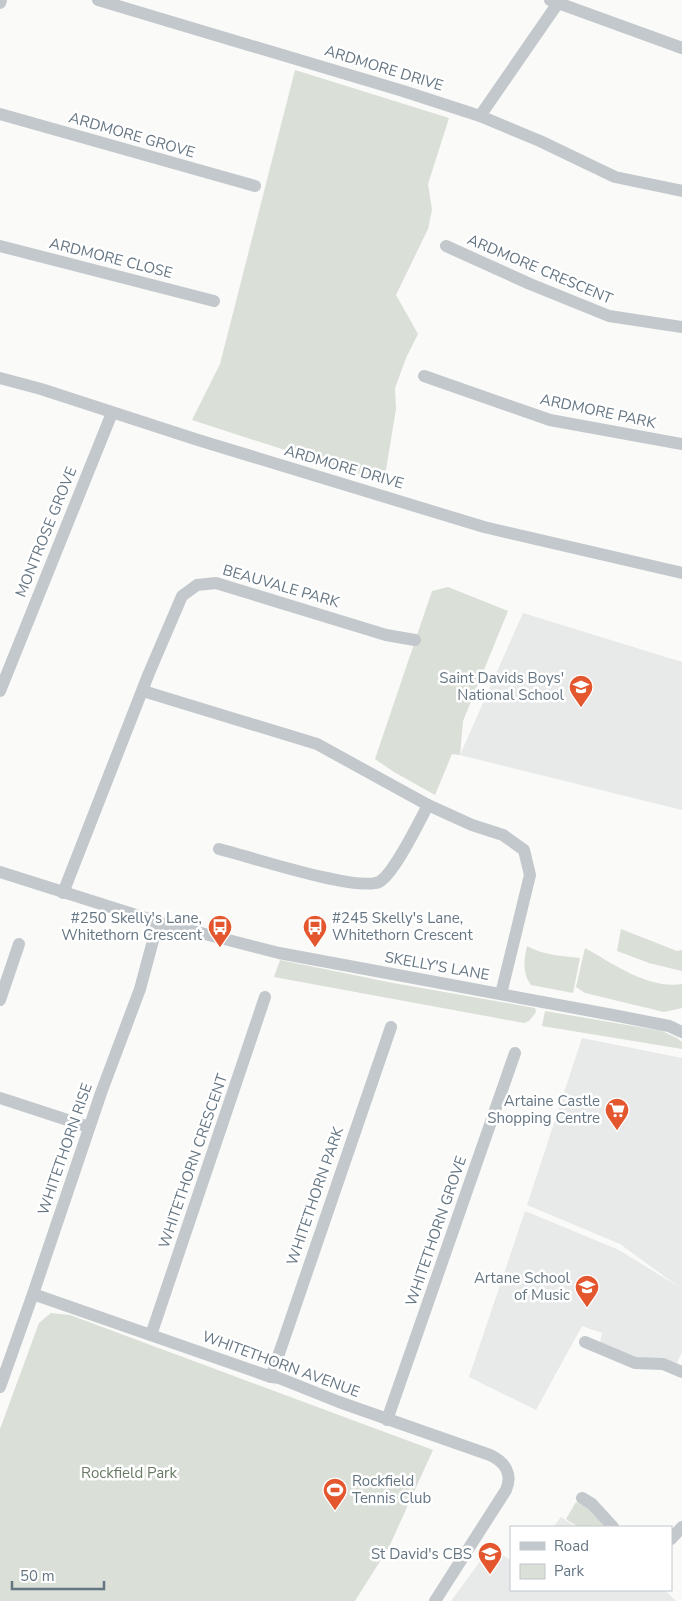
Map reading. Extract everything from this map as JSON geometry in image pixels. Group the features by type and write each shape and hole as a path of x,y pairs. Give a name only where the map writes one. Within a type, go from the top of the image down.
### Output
{"street":[{"name":"ARDMORE DRIVE","path":"98,0 403,90 480,116 540,141 615,177 682,191"},
{"path":"480,116 554,2 682,48"},
{"name":"ARDMORE GROVE","path":"0,114 254,186"},
{"name":"ARDMORE CLOSE","path":"0,246 214,301"},
{"name":"ARDMORE CRESCENT","path":"446,246 530,284 609,316 682,327"},
{"name":"ARDMORE PARK","path":"424,376 550,420 682,444"},
{"name":"ARDMORE DRIVE","path":"0,378 41,389 112,413 484,527 682,573"},
{"name":"MONTROSE GROVE","path":"0,691 112,413"},
{"name":"BEAUVALE PARK","path":"63,893 182,596 197,585 216,582 386,635 415,640"},
{"path":"143,690 317,744 428,805 472,825 504,835 524,850 530,875 501,994"},
{"path":"219,849 337,881 365,884 379,882 402,853 428,805"},
{"name":"SKELLY'S LANE","path":"0,872 158,922 279,953 669,1026 682,1032"},
{"name":"WHITETHORN RISE","path":"0,1387 89,1126 140,989 158,922"},
{"path":"0,1000 19,944"},
{"name":"WHITETHORN CRESCENT","path":"152,1335 265,997"},
{"name":"SKELLY'S LANE","path":"669,1026 682,1024"},
{"name":"WHITETHORN PARK","path":"270,1377 391,1026"},
{"name":"WHITETHORN GROVE","path":"387,1420 515,1053"},
{"path":"0,1098 89,1126"},
{"name":"WHITETHORN AVENUE","path":"33,1294 270,1377 279,1378 387,1420 490,1455 500,1461 509,1476 506,1490 435,1601"},
{"path":"585,1342 636,1363 662,1364 682,1372"},
{"path":"582,1498 592,1504 612,1526"},
{"path":"672,1538 682,1527"}],"shaded area":[{"name":"Saint Davids Boys' National School","path":"523,613 682,662 682,810 460,755"},
{"path":"582,1038 682,1058 682,1352 677,1363 662,1359 636,1360 600,1343 602,1333 582,1326 536,1410 469,1377 525,1211 619,1250 679,1287 620,1244 527,1205"},
{"path":"561,1517 574,1526 554,1526"},
{"name":"St David's CBS","path":"490,1548 510,1559 510,1591 666,1591 676,1601 451,1601"}],"green space":[{"path":"295,70 449,118 428,184 432,210 428,229 396,295 418,334 406,358 395,388 396,409 384,482 192,420 220,364"},
{"path":"448,587 508,611 463,721 460,755 452,754 435,795 375,759 432,591"},
{"path":"621,929 677,951 682,950 682,971 649,963 617,951"},
{"path":"527,946 546,953 580,958 573,993 531,985 525,971"},
{"path":"585,948 619,968 644,979 669,985 682,984 682,1008 664,1012 585,993 576,987"},
{"path":"280,960 393,983 535,1008 536,1012 529,1021 524,1023 274,977"},
{"path":"545,1011 662,1031 682,1042 682,1049 542,1026"},
{"name":"Rockfield Park","path":"51,1313 70,1315 433,1450 389,1547 355,1601 0,1601 0,1429 39,1323"},
{"path":"576,1502 589,1509 604,1526 576,1526 566,1519"}],"place":[{"name":"Saint Davids Boys' National School","path":"581,708"},
{"name":"#250 Skelly's Lane, Whitethorn Crescent","path":"220,948"},
{"name":"#245 Skelly's Lane, Whitethorn Crescent","path":"315,948"},
{"name":"Artaine Castle Shopping Centre","path":"617,1131"},
{"name":"Artane School of Music","path":"587,1308"},
{"name":"Rockfield Tennis Club","path":"335,1511"},
{"name":"St David's CBS","path":"490,1575"}]}
